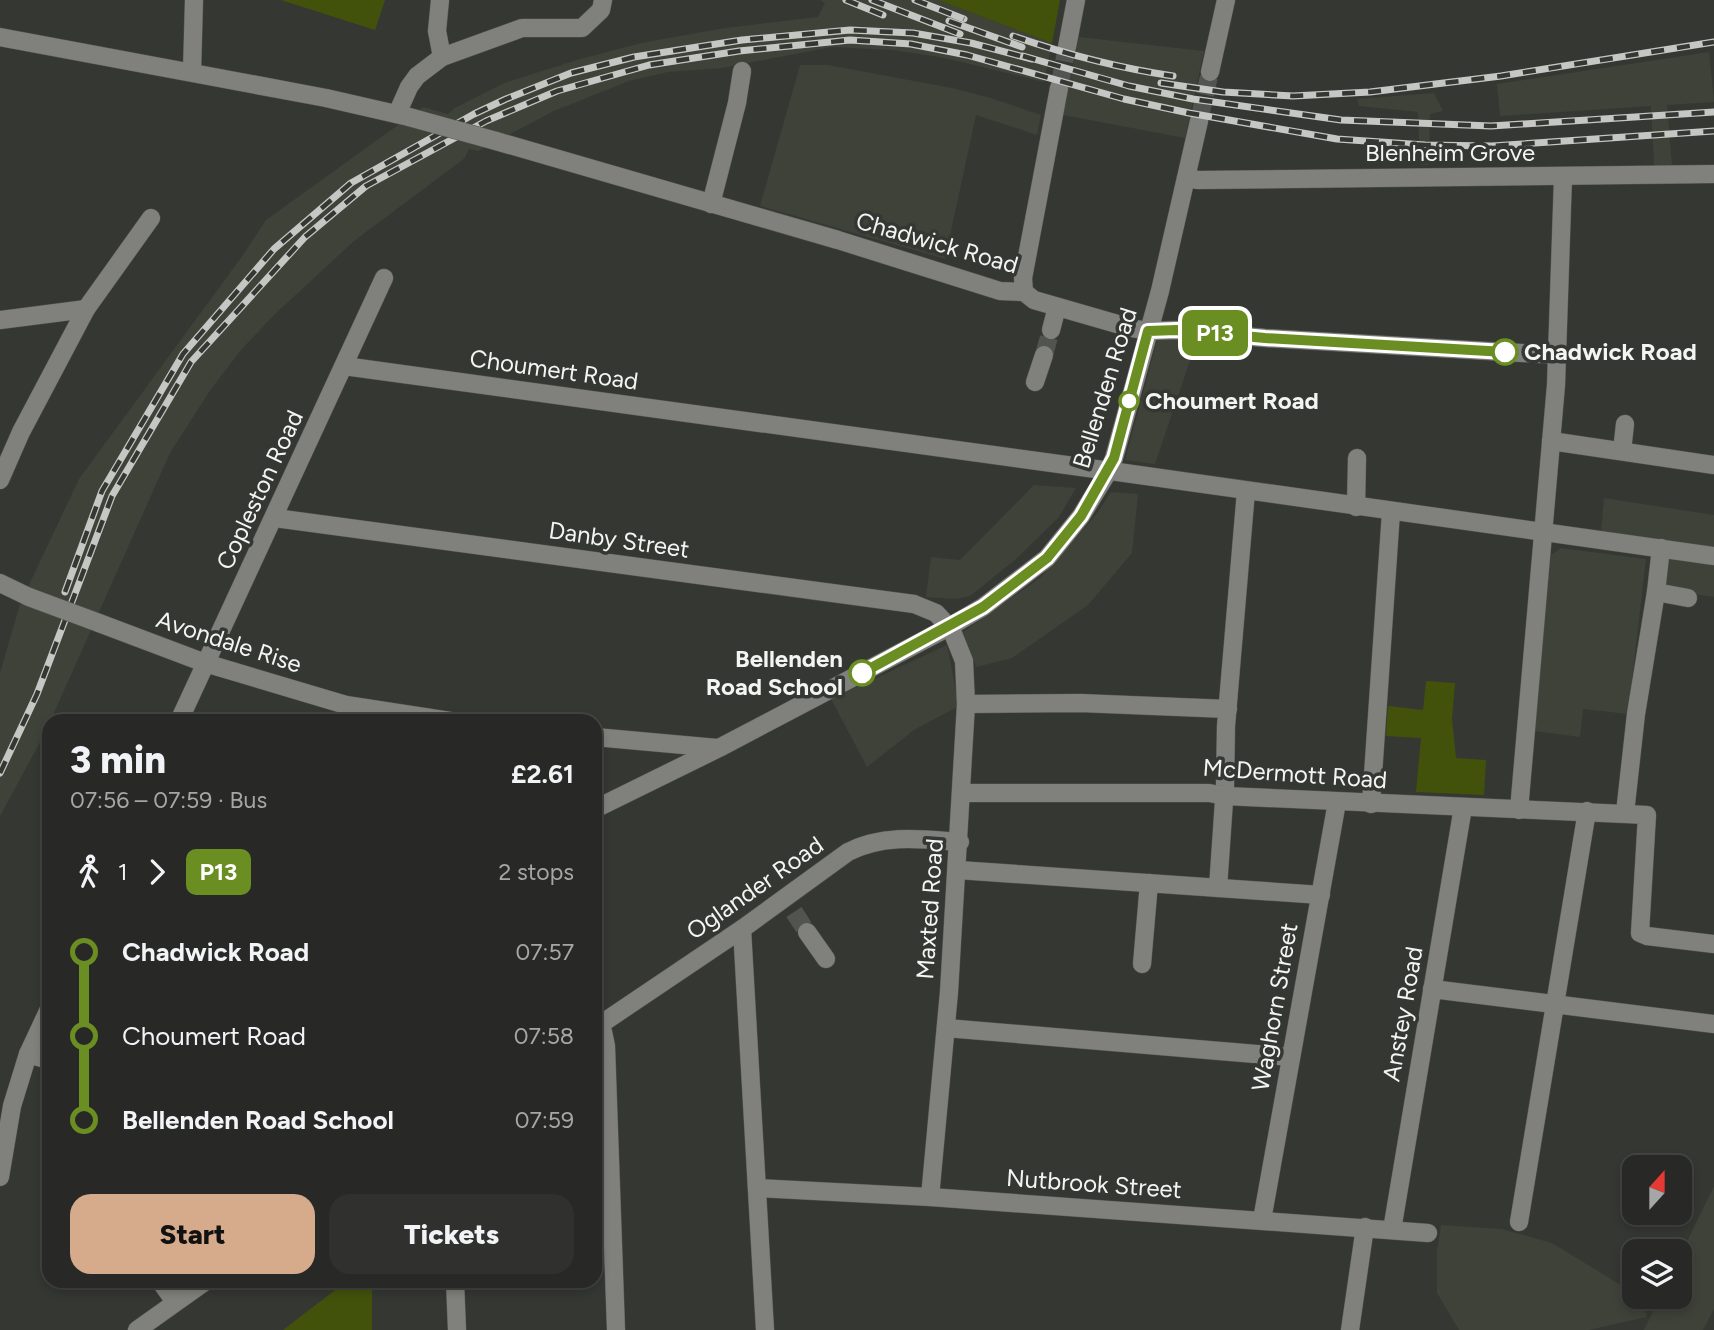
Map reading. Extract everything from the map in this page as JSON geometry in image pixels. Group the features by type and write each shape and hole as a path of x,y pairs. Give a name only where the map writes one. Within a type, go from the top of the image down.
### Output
{"street":[{"path":"192,72 194,0"},
{"path":"440,0 437,31 442,57"},
{"path":"403,116 409,87 417,76 442,57 522,28 582,28 601,10 603,0"},
{"path":"1067,47 1076,0"},
{"path":"1210,72 1226,0"},
{"name":"Chadwick Road","path":"0,37 192,72 403,116 1000,290 1024,292 1034,300 1148,331 1177,330 1265,338 1558,355"},
{"path":"711,204 737,103 742,71"},
{"path":"1024,292 1023,278 1059,89"},
{"name":"Bellenden Road","path":"602,806 719,748 949,627 983,607 1047,558 1081,516 1114,458 1160,291 1199,121"},
{"name":"Blenheim Grove","path":"1186,178 1714,174"},
{"path":"1519,810 1558,355 1563,177"},
{"path":"0,480 21,432 86,309 151,218"},
{"name":"Copleston Road","path":"182,714 384,278"},
{"path":"1051,330 1058,307"},
{"path":"0,320 86,309"},
{"path":"1035,382 1044,355"},
{"name":"Choumert Road","path":"344,366 1714,556"},
{"path":"1622,451 1626,424"},
{"path":"1551,441 1714,465"},
{"path":"1356,507 1357,458"},
{"path":"1218,888 1228,709 1246,491"},
{"path":"1371,804 1391,512"},
{"name":"Danby Street","path":"275,518 914,604 936,613 949,627"},
{"path":"1661,548 1636,714 1625,813 1647,815 1640,933 1714,944"},
{"name":"Avondale Rise","path":"0,583 29,597 205,663 346,705 404,714"},
{"path":"1656,592 1688,598"},
{"name":"Maxted Road","path":"930,1197 958,870 966,704 964,661 949,627"},
{"path":"966,704 1080,703 1228,709"},
{"path":"602,738 719,748"},
{"name":"McDermott Road","path":"963,793 1179,792 1371,804 1625,813"},
{"name":"Waghorn Street","path":"1262,1220 1337,802"},
{"name":"Anstey Road","path":"1392,1230 1463,807"},
{"path":"1519,1222 1587,811"},
{"name":"Oglander Road","path":"602,1023 742,929 790,905 848,852 881,840 960,842"},
{"path":"958,870 1321,895"},
{"path":"1142,964 1149,883"},
{"path":"742,929 765,1330"},
{"path":"807,932 826,959"},
{"path":"1432,989 1714,1024"},
{"path":"0,1177 12,1106 42,1025"},
{"path":"946,1028 1291,1057"},
{"path":"602,1031 606,1046 616,1330"},
{"path":"29,1054 42,1058"},
{"name":"Nutbrook Street","path":"757,1188 930,1197 1428,1233"},
{"path":"1350,1330 1365,1227"},
{"path":"165,1288 175,1302"},
{"path":"137,1330 196,1288"},
{"path":"456,1288 457,1330"}],"shaded area":[{"path":"820,0 938,0 1052,43 1044,82 945,58 893,50 832,47 722,68 668,72 629,81 554,111 478,151 469,149 465,158 354,241 274,315 241,350 211,389 170,453 53,714 42,714 42,739 0,816 0,673 20,604 79,479 266,220 423,107 448,114 504,83 577,60 641,43 725,28 818,17 825,3"},
{"path":"1079,37 1204,51 1185,138 1063,115"},
{"path":"1709,52 1714,102 1667,105 1672,165 1654,165 1651,106 1500,116 1497,84"},
{"path":"800,65 828,65 991,98 1041,115 1037,135 976,115 945,259 760,206"},
{"path":"1434,93 1443,111 1430,114 1429,165 1420,165 1418,112 1359,106 1357,99"},
{"path":"1158,337 1198,337 1155,464 1125,460"},
{"path":"1034,485 1076,488 1059,517 1015,560 970,596 956,599 926,597 931,557 960,560"},
{"path":"1111,492 1138,494 1132,553 1088,605 1012,658 976,667 963,632 1041,577 1095,516"},
{"path":"1604,498 1714,515 1714,597 1662,590 1669,542 1601,533"},
{"path":"1561,548 1646,559 1628,714 1583,709 1580,737 1534,731 1551,555"},
{"path":"947,645 959,706 914,730 867,767 831,699"},
{"path":"1714,1186 1714,1309 1703,1330 1644,1330 1654,1309 1692,1309 1692,1239 1688,1239"},
{"path":"1441,1225 1502,1229 1552,1243 1622,1286 1622,1309 1645,1309 1647,1317 1588,1330 1459,1330 1437,1293 1437,1251"}],"green space":[{"path":"281,0 385,0 375,30"},
{"path":"938,0 1060,0 1052,43"},
{"path":"1426,681 1455,683 1452,719 1456,758 1486,760 1484,795 1416,792 1421,738 1386,736 1388,706 1423,710"},
{"path":"338,1288 372,1288 372,1330 283,1330"}],"tunnel":[{"path":"1059,88 1067,47"},
{"path":"1199,121 1210,72"},
{"path":"1044,355 1051,330"},
{"path":"794,912 807,932"}],"railway":[{"path":"846,0 883,15"},
{"path":"872,0 960,34"},
{"path":"915,0 964,19"},
{"path":"949,21 1022,47"},
{"path":"65,592 102,491 183,354 274,249 351,183 474,114 571,73 634,57 742,40 850,30 913,33 971,43 1032,59"},
{"path":"1013,36 1092,60 1173,76"},
{"path":"0,773 37,694 112,496 191,362 305,237 366,186 486,121 557,91 649,65 739,51 850,40 911,44 967,55 1124,99 1337,139 1492,146 1714,131"},
{"path":"1161,83 1223,92 1293,96 1370,92 1501,76 1714,42"},
{"path":"1023,56 1129,86 1193,99 1341,120 1491,126 1714,112"}],"bus line":[{"name":"P13","path":"862,673 983,607 1047,558 1081,516 1108,472 1148,331 1177,330 1505,352"}],"place":[{"name":"Chadwick Road","path":"1505,352"},
{"name":"Choumert Road","path":"1129,401"},
{"name":"Bellenden Road School","path":"862,673"}]}
